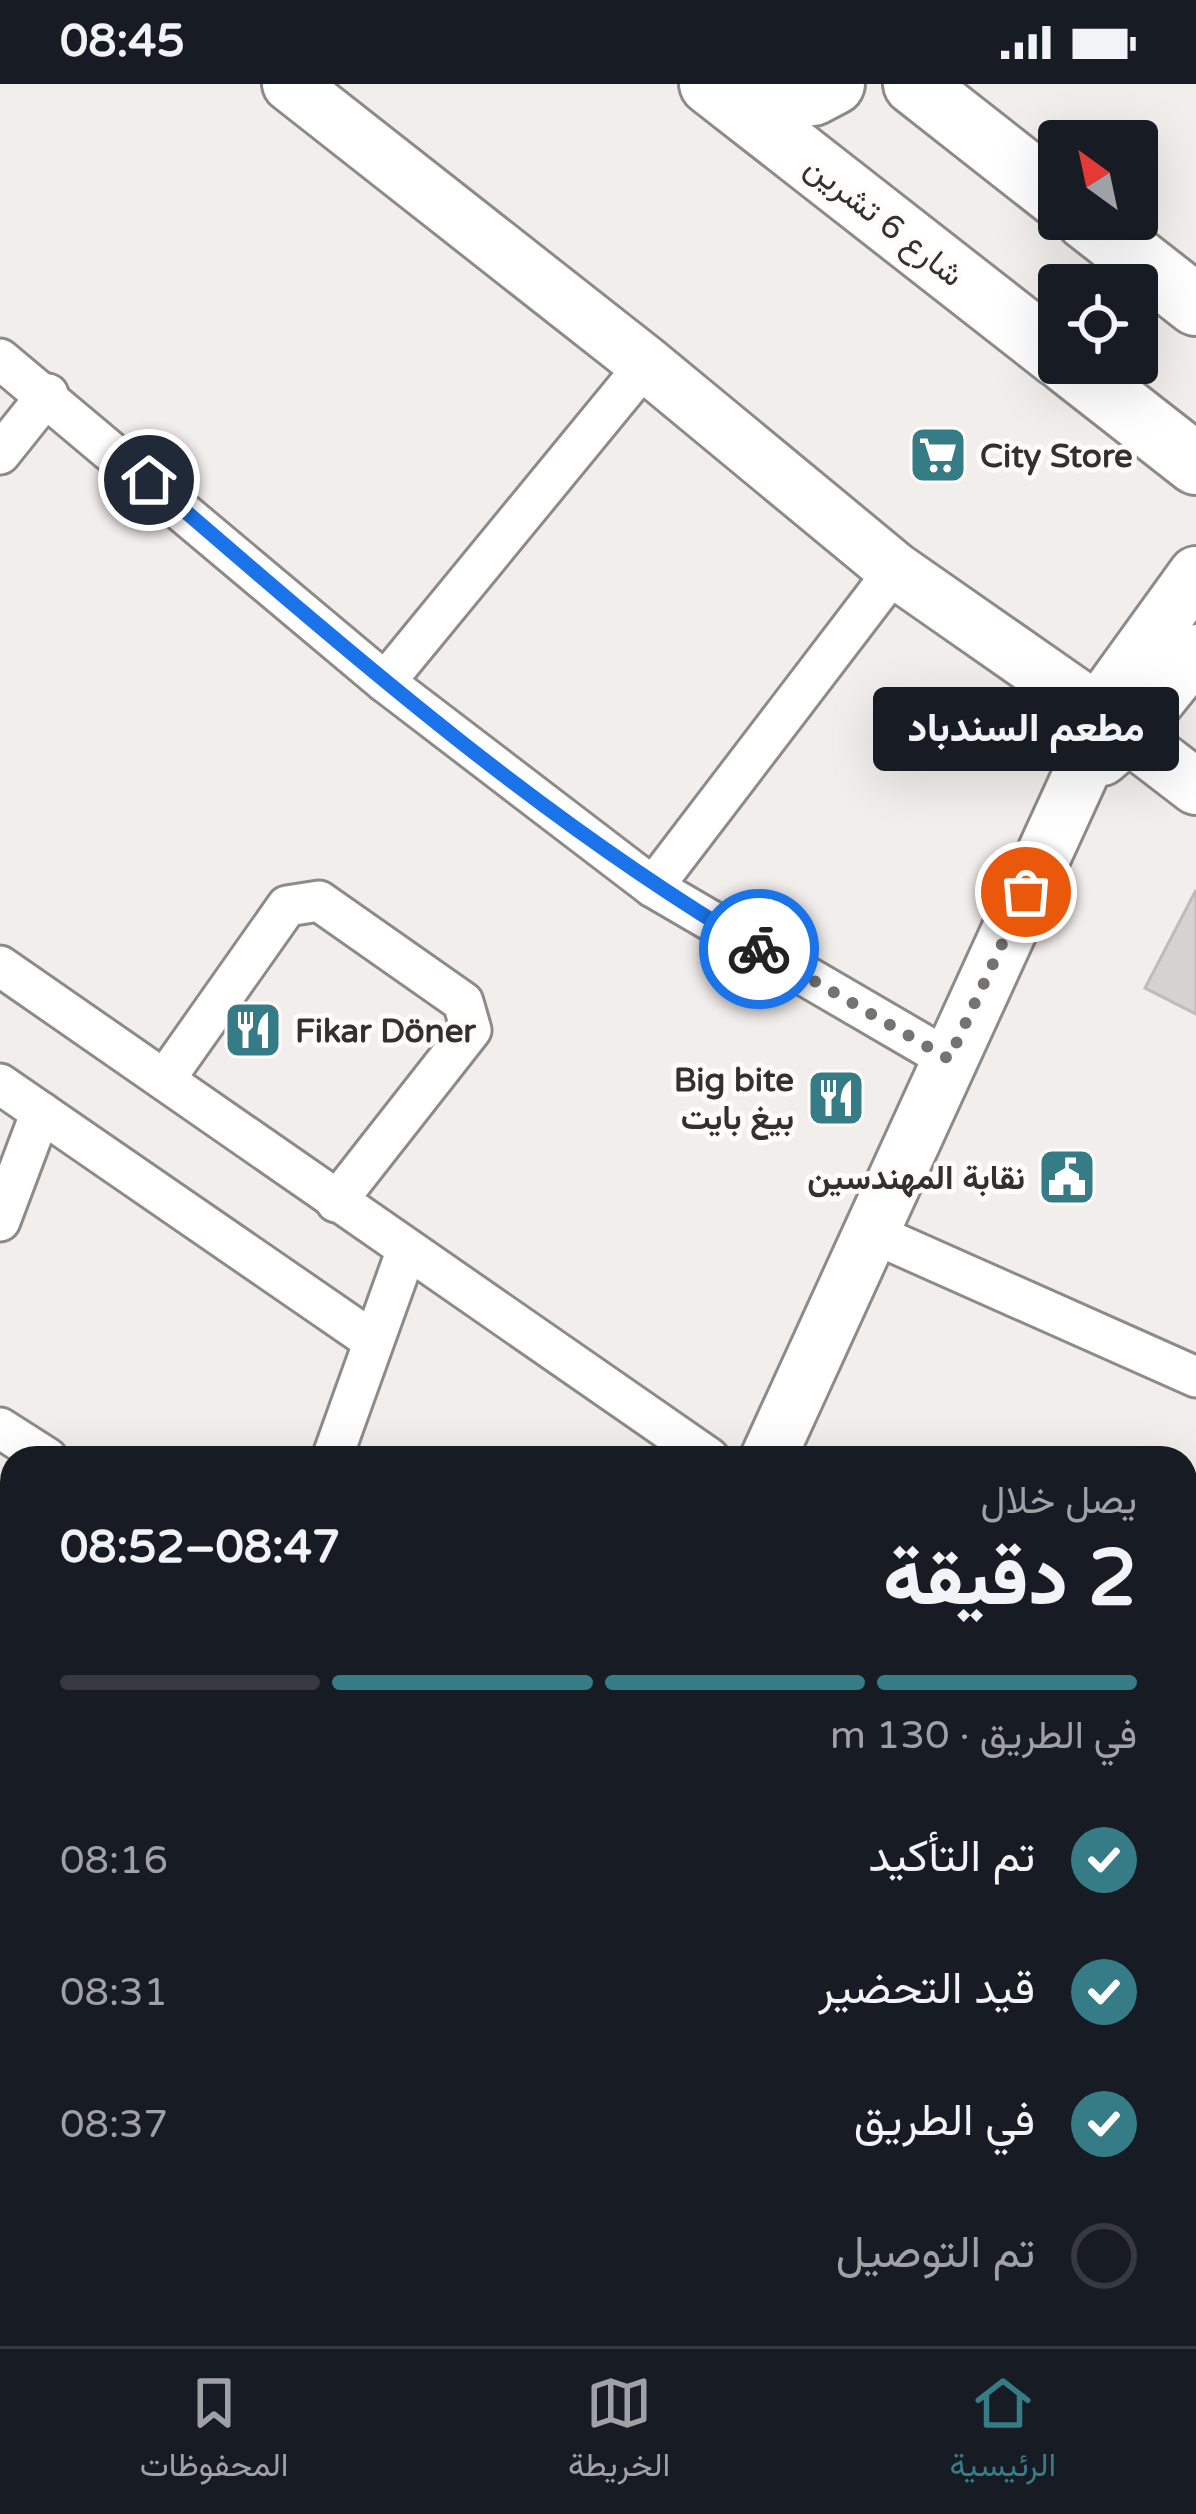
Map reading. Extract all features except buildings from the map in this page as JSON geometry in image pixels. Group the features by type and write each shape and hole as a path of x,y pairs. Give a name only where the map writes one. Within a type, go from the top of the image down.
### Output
{"main road":[{"path":"724,94 813,95 834,84"},
{"path":"914,84 1038,181"},
{"name":"شارع 6 تشرين","path":"724,94 1038,341"},
{"path":"1113,240 1196,305"},
{"path":"1094,384 1196,464"}],"street":[{"path":"290,84 646,364 895,571 1113,723 1196,787"},
{"path":"0,359 48,394 385,682 653,887 949,1059"},
{"path":"385,682 646,364"},
{"path":"0,454 48,394"},
{"path":"653,887 895,571"},
{"path":"773,1446 1084,767 1196,574"},
{"path":"1113,723 1196,652"},
{"path":"165,1079 287,907 303,902 319,901 463,1002 471,1030 336,1202"},
{"path":"0,966 691,1446"},
{"path":"0,1084 373,1341"},
{"path":"0,1221 40,1112"},
{"path":"870,1232 1196,1377"},
{"path":"336,1446 406,1252"},
{"path":"0,1428 28,1446"}],"way so far":[{"path":"759,949 949,1059 1026,892"}],"place":[{"name":"City Store","path":"938,455"},
{"name":"مطعم السندباد","path":"1026,892"},
{"name":"Fikar Döner","path":"253,1030"},
{"name":"Big bite بيغ بايت","path":"836,1098"},
{"name":"نقابة المهندسين","path":"1067,1177"}],"route":[{"path":"149,480 385,682 653,887 759,949"}]}
